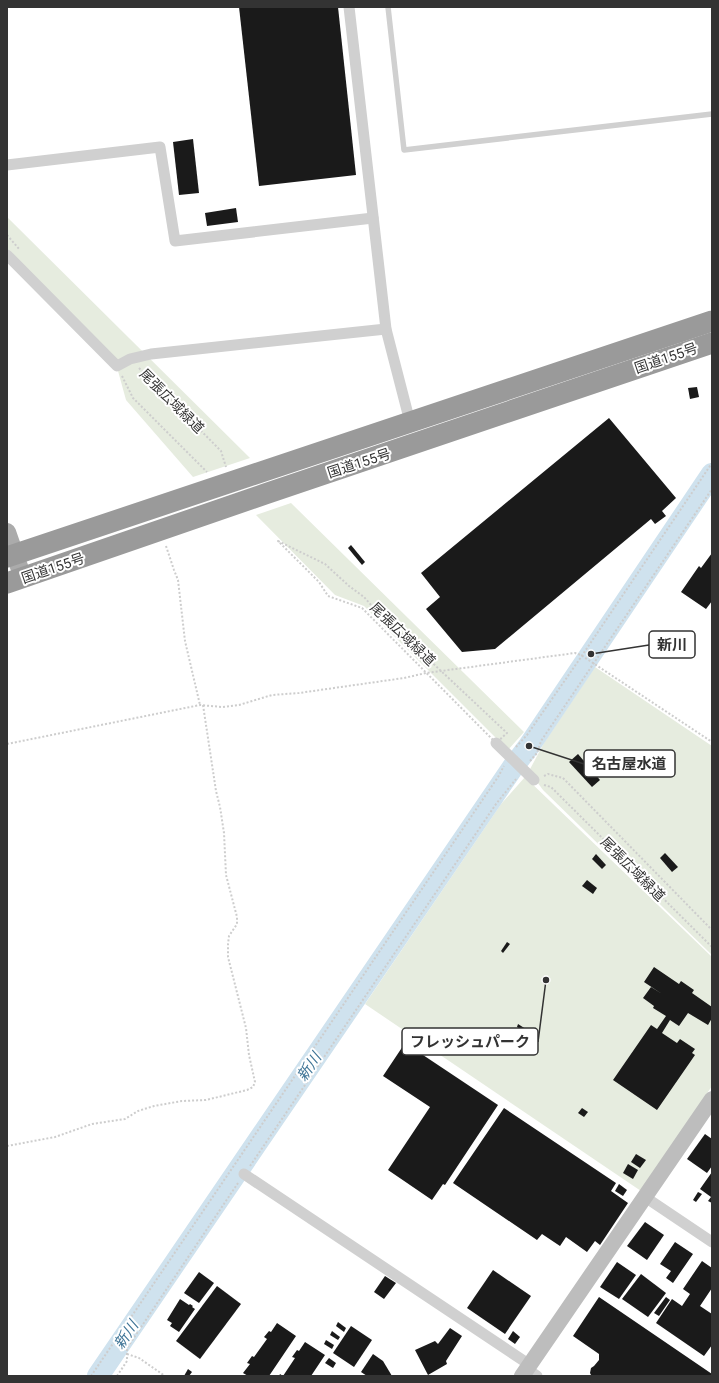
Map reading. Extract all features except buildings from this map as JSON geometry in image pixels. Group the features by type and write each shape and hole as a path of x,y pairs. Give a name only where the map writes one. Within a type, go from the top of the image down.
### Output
{"highway":[{"name":"国道155号","path":"11,556 712,321"},
{"name":"国道155号","path":"15,581 265,494 712,343"}],"main road":[{"path":"7,532 15,581"}],"street":[{"path":"349,7 386,328 410,422"},
{"path":"7,165 160,147 175,241 373,218"},
{"path":"7,255 117,366 130,359 152,354 386,328"},
{"path":"496,743 534,780"},
{"path":"244,1174 529,1371 644,1197 712,1099"},
{"path":"644,1197 712,1242"}],"lane":[{"path":"388,7 404,150 712,114"}],"path":[{"name":"尾張広域緑道","path":"130,359 221,451 227,472"},
{"path":"117,366 133,398 207,473"},
{"path":"91,1376 494,784 510,757 527,735 712,463"},
{"path":"117,1376 127,1361 127,1348 496,804 522,769 537,753 541,741 712,489"},
{"path":"7,1146 55,1137 92,1124 124,1119 138,1111 154,1106 182,1101 206,1100 247,1090 253,1087 255,1082 249,1055 246,1028 228,957 229,936 237,924 237,917 226,874 224,833 220,807 202,705 185,642 178,580 164,541"},
{"name":"尾張広域緑道","path":"426,673 362,608 328,596 319,582 278,541 325,564 349,586 364,597 507,733 496,743"},
{"path":"7,744 202,705 239,705 272,695 299,693 397,679 426,673 574,653 581,655 712,742"},
{"path":"426,673 496,743"},
{"path":"534,780 548,774 563,778 712,930"},
{"name":"尾張広域緑道","path":"534,780 551,787 712,947"},
{"path":"127,1354 139,1358 165,1376"}],"shaded area":[{"path":"7,217 250,458 193,477 126,400 115,360 7,251"},
{"path":"291,503 524,732 508,750 364,606 335,595 256,515"},
{"path":"595,667 712,746 712,955 543,790 529,771 544,743"},
{"path":"525,777 712,957 712,1086 641,1191 365,1004 501,804"}],"waterway":[{"name":"新川","path":"98,1376 513,767 529,746 712,474"}],"place":[{"name":"新川","path":"591,654"},
{"name":"名古屋水道","path":"529,746"},
{"name":"フレッシュパーク","path":"546,980"}]}
